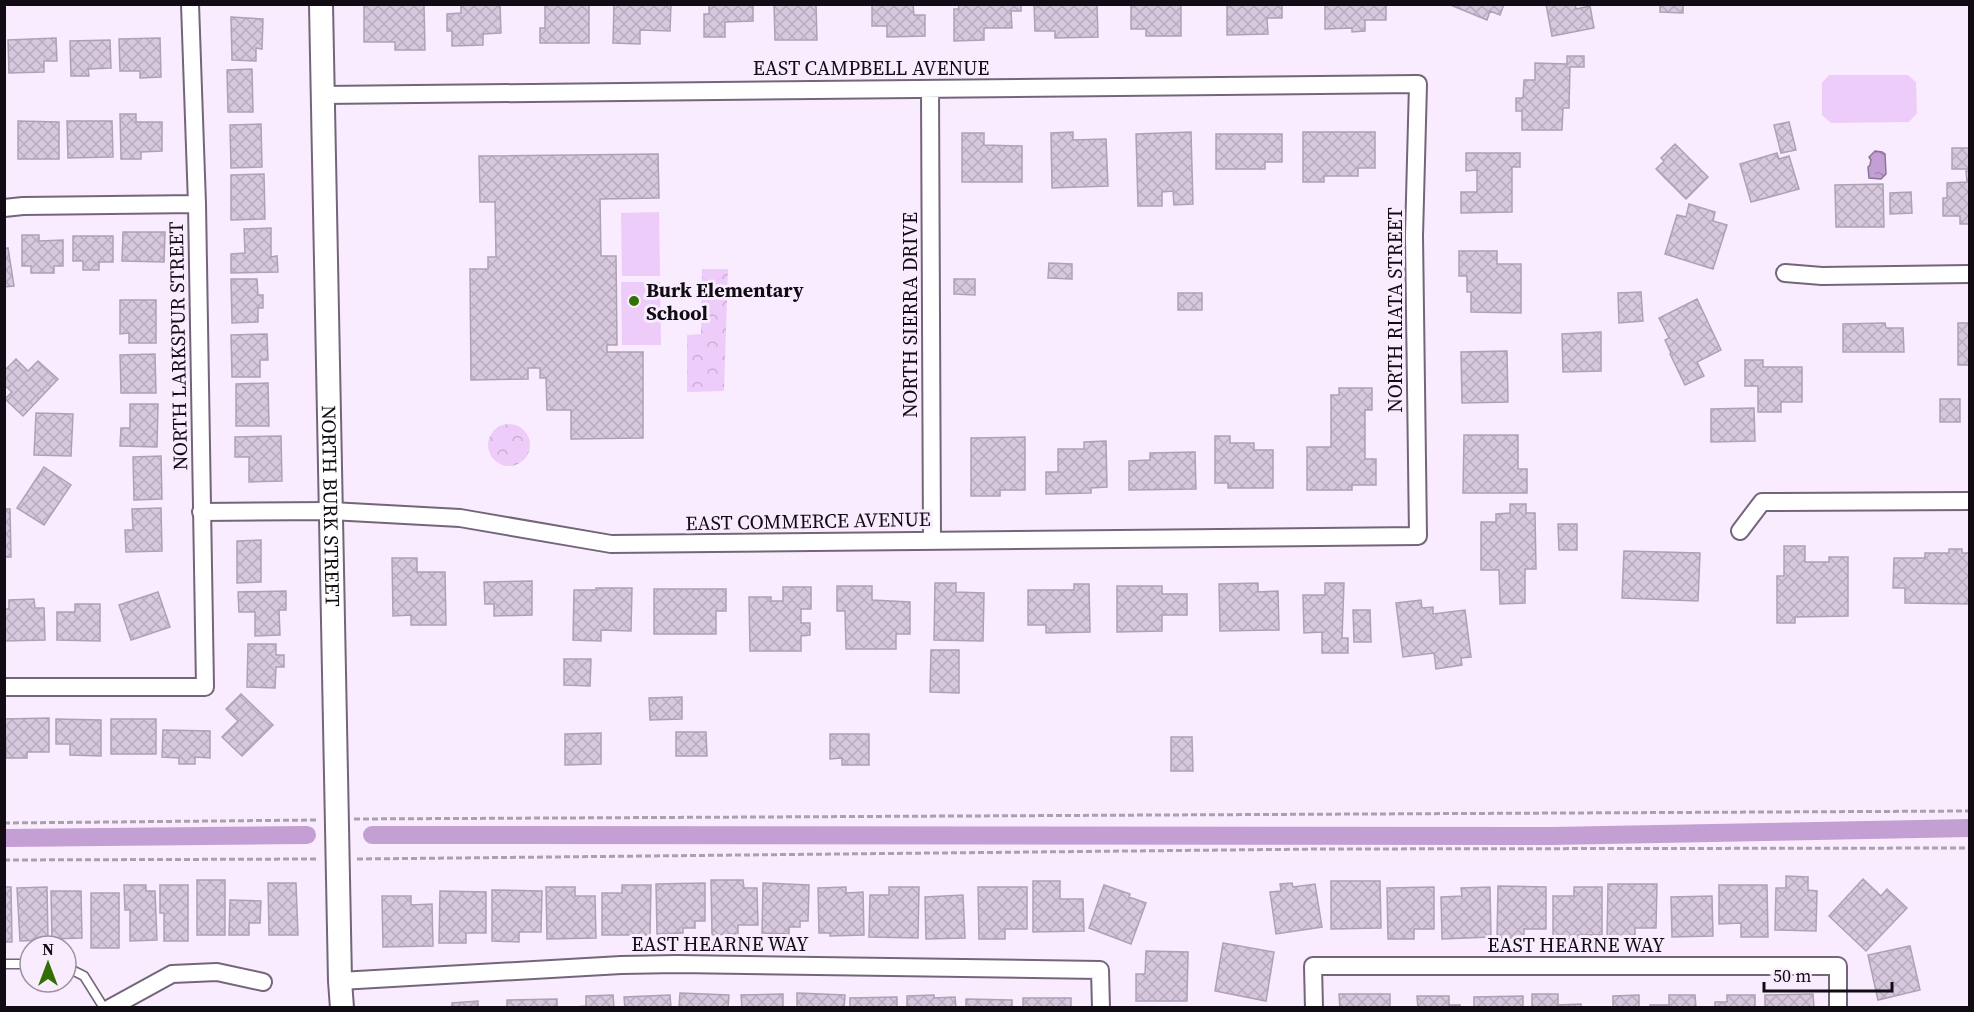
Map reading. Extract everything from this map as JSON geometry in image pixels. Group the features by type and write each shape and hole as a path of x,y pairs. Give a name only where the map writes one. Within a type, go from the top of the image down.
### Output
{"street":[{"name":"NORTH LARKSPUR STREET","path":"4,687 205,687 197,204 190,4"},
{"name":"NORTH BURK STREET","path":"321,4 342,1008"},
{"name":"EAST CAMPBELL AVENUE","path":"323,95 1418,84"},
{"name":"NORTH RIATA STREET","path":"1418,84 1414,236 1418,536"},
{"name":"NORTH SIERRA DRIVE","path":"930,90 932,541"},
{"path":"4,208 197,204"},
{"path":"1785,273 1822,276 1970,274"},
{"path":"1740,531 1762,502 1970,501"},
{"name":"EAST COMMERCE AVENUE","path":"201,512 331,510 460,518 611,544 1418,536"},
{"name":"EAST HEARNE WAY","path":"340,981 610,965 677,964 1100,970 1101,1008"},
{"name":"EAST HEARNE WAY","path":"1314,1008 1313,966 1838,966 1838,1008"},
{"path":"110,1008 172,974 217,972 263,982"}],"lane":[{"path":"78,973 84,976 104,1008"}],"path":[{"path":"4,824 1970,811"},
{"path":"4,860 338,855 1310,849 1970,848"}],"green space":[{"path":"1829,75 1908,75 1916,82 1917,113 1909,122 1831,123 1822,115 1822,83"},
{"path":"659,212 660,276 622,276 621,213"},
{"path":"702,269 728,269 724,391 687,392 687,335 701,334"},
{"path":"621,282 660,282 661,345 622,345"},
{"path":"509,424 517,425 524,430 529,437 529,453 524,460 517,465 509,466 501,465 494,460 489,453 488,445 489,437 494,430 501,425"}],"water":[{"path":"1875,151 1885,154 1886,174 1881,179 1869,178 1868,167 1871,160 1869,157"}],"building":[{"path":"364,4 424,4 425,50 395,50 395,42 364,42"},
{"path":"461,4 500,4 501,33 483,34 483,45 452,46 452,31 447,31 447,14 461,13"},
{"path":"536,4 589,4 589,43 540,43 540,28 545,28 545,5"},
{"path":"614,4 671,4 670,31 640,30 640,44 613,43"},
{"path":"709,4 753,4 753,21 725,22 725,37 704,37 704,14 709,14"},
{"path":"774,4 816,4 817,40 775,40"},
{"path":"872,4 913,4 914,15 925,15 925,36 887,37 887,26 872,26"},
{"path":"958,4 1021,4 1021,11 1011,11 1012,28 984,28 984,40 954,41 954,9 959,9"},
{"path":"1034,4 1097,4 1098,37 1055,38 1055,31 1035,31"},
{"path":"1131,4 1181,5 1181,36 1146,36 1146,29 1131,29"},
{"path":"1282,4 1282,18 1267,18 1268,34 1227,35 1227,5"},
{"path":"1325,4 1386,4 1386,20 1365,20 1365,31 1352,32 1352,28 1325,29"},
{"path":"1448,4 1504,4 1500,15 1490,11 1487,20"},
{"path":"1546,4 1575,4 1576,9 1590,6 1594,28 1552,36"},
{"path":"1660,4 1683,4 1683,13 1660,12"},
{"path":"231,17 263,19 262,49 256,48 256,61 232,60"},
{"path":"56,38 57,61 44,61 44,72 9,73 8,40"},
{"path":"160,38 161,77 140,78 140,71 120,71 119,39"},
{"path":"110,40 111,68 88,69 89,76 71,76 70,41"},
{"path":"1567,56 1584,56 1584,67 1570,67 1569,108 1563,108 1562,130 1522,130 1522,111 1516,111 1516,98 1523,98 1524,80 1535,80 1535,63 1567,64"},
{"path":"252,69 253,112 228,112 227,70"},
{"path":"120,114 136,114 136,122 162,122 162,151 141,152 141,159 121,159"},
{"path":"18,121 59,122 59,159 18,159"},
{"path":"67,121 112,121 113,157 68,158"},
{"path":"1789,122 1796,150 1781,153 1774,125"},
{"path":"261,124 262,167 231,168 230,125"},
{"path":"1073,132 1073,140 1106,139 1108,186 1052,188 1051,133"},
{"path":"1191,132 1193,204 1174,205 1173,191 1162,192 1162,206 1138,206 1136,134"},
{"path":"1303,132 1375,132 1375,168 1358,168 1358,176 1324,176 1324,182 1303,182"},
{"path":"962,133 984,133 984,145 1022,146 1022,182 962,182"},
{"path":"1216,134 1282,134 1282,162 1265,162 1265,169 1216,169"},
{"path":"1675,144 1708,177 1686,199 1656,169 1664,161 1661,158"},
{"path":"1952,148 1970,148 1970,169 1952,169"},
{"path":"1466,153 1520,153 1520,167 1512,167 1512,212 1461,213 1461,192 1477,192 1477,170 1466,171"},
{"path":"1777,153 1779,159 1789,156 1799,189 1751,202 1740,164"},
{"path":"658,154 659,198 600,199 601,256 616,256 617,345 607,345 607,352 643,352 643,438 571,439 571,410 547,410 546,378 540,378 540,368 528,368 528,379 471,380 470,269 488,269 488,257 496,257 495,202 480,202 479,156"},
{"path":"1966,171 1970,171 1970,224 1960,224 1960,216 1943,216 1943,198 1947,198 1947,183 1967,182"},
{"path":"264,174 265,219 231,220 231,175"},
{"path":"1883,184 1884,227 1836,227 1835,185"},
{"path":"1911,192 1912,213 1890,214 1890,193"},
{"path":"1689,204 1715,212 1713,221 1727,225 1713,269 1665,254 1677,215 1686,217"},
{"path":"271,228 271,257 277,256 278,272 231,273 231,254 245,253 244,229"},
{"path":"123,232 165,232 164,262 122,261"},
{"path":"22,235 39,235 39,241 63,240 63,266 54,266 54,273 31,273 31,266 22,266"},
{"path":"73,236 113,236 113,262 99,262 99,270 83,270 83,261 73,261"},
{"path":"8,248 14,286 4,287 4,249"},
{"path":"1459,251 1497,251 1497,264 1521,264 1521,313 1471,312 1471,292 1467,292 1467,276 1459,276"},
{"path":"1049,263 1072,264 1072,279 1048,278"},
{"path":"231,279 257,279 258,295 263,295 263,308 258,308 258,322 232,323"},
{"path":"954,279 975,279 975,295 954,294"},
{"path":"1641,292 1643,321 1619,323 1618,293"},
{"path":"1178,293 1202,293 1202,310 1178,310"},
{"path":"1697,299 1721,350 1697,362 1704,376 1685,385 1670,354 1665,340 1669,338 1659,318"},
{"path":"120,300 156,300 156,343 129,343 129,333 120,334"},
{"path":"1885,323 1886,328 1903,328 1904,352 1843,352 1843,324"},
{"path":"1958,323 1970,323 1970,365 1958,365"},
{"path":"1601,332 1601,371 1563,372 1562,334"},
{"path":"267,334 268,360 260,360 260,377 232,377 231,335"},
{"path":"1507,351 1508,402 1462,403 1461,352"},
{"path":"155,354 156,393 121,393 120,355"},
{"path":"16,359 28,371 38,361 58,379 23,416 5,399 12,392 4,385 4,371"},
{"path":"1745,360 1763,360 1763,367 1802,367 1802,402 1781,402 1781,412 1758,412 1758,386 1745,386"},
{"path":"268,383 269,426 236,426 236,384"},
{"path":"1339,388 1372,388 1372,410 1365,410 1365,459 1376,459 1376,485 1352,485 1352,490 1307,490 1307,447 1331,447 1331,395 1339,395"},
{"path":"1940,399 1960,399 1960,422 1940,422"},
{"path":"130,404 158,404 157,447 120,446 121,428 130,428"},
{"path":"1754,408 1755,441 1711,442 1711,409"},
{"path":"36,413 73,414 71,456 34,455"},
{"path":"1464,435 1518,435 1518,469 1527,469 1527,493 1463,493"},
{"path":"281,436 282,481 249,482 249,457 235,457 235,437"},
{"path":"1215,436 1230,436 1230,443 1254,443 1254,450 1273,450 1273,488 1228,488 1228,483 1215,483"},
{"path":"1025,437 1025,490 1000,490 1000,496 971,496 971,438"},
{"path":"1106,441 1107,487 1091,488 1091,493 1046,494 1046,472 1058,472 1058,449 1084,449 1084,442"},
{"path":"1195,452 1196,489 1129,490 1129,461 1150,460 1150,453"},
{"path":"161,456 162,499 134,500 133,457"},
{"path":"44,467 71,485 44,525 17,508"},
{"path":"1510,504 1526,504 1526,513 1535,513 1536,569 1525,569 1525,603 1500,604 1499,570 1481,570 1481,522 1496,522 1496,514 1510,513"},
{"path":"161,508 162,551 126,552 125,530 133,530 132,509"},
{"path":"4,509 10,509 11,557 4,557"},
{"path":"1558,524 1577,524 1577,550 1559,550"},
{"path":"261,540 261,582 237,583 237,541"},
{"path":"1784,546 1805,546 1805,562 1829,562 1829,557 1848,557 1848,616 1795,617 1795,623 1777,623 1777,576 1784,576"},
{"path":"1949,549 1962,549 1962,553 1970,553 1970,604 1905,603 1905,588 1893,588 1894,558 1925,558 1925,553 1949,553"},
{"path":"1624,551 1700,553 1698,601 1622,598"},
{"path":"392,558 417,558 417,572 445,572 446,625 411,625 411,615 393,616"},
{"path":"532,581 532,615 494,616 494,604 485,604 484,582"},
{"path":"935,583 956,583 956,592 984,593 983,641 934,640"},
{"path":"1258,583 1258,592 1278,591 1279,630 1220,631 1219,584"},
{"path":"1325,583 1344,583 1342,638 1348,638 1348,653 1322,653 1322,632 1304,633 1303,595 1325,595"},
{"path":"1074,584 1089,584 1090,632 1046,633 1046,625 1028,625 1028,590 1074,590"},
{"path":"837,586 872,586 872,600 910,602 910,634 896,634 896,649 846,649 845,611 837,611"},
{"path":"1117,586 1162,586 1162,594 1187,594 1187,615 1162,615 1162,631 1117,632"},
{"path":"783,587 811,587 811,609 801,609 801,623 810,623 810,635 801,636 801,651 750,651 749,597 771,597 771,601 783,601"},
{"path":"596,588 632,588 631,631 601,630 601,641 573,640 574,590 596,590"},
{"path":"654,589 726,589 726,611 716,611 716,634 654,634"},
{"path":"286,591 286,610 279,610 280,635 255,636 255,612 239,612 238,592"},
{"path":"158,592 170,627 131,640 119,605"},
{"path":"34,599 35,608 44,608 45,640 4,641 4,609 9,609 9,600"},
{"path":"1421,600 1422,608 1433,607 1433,614 1465,610 1471,657 1461,658 1462,665 1436,669 1434,653 1403,657 1396,603"},
{"path":"75,604 100,604 100,641 57,640 57,612 75,612"},
{"path":"1353,610 1370,610 1371,642 1354,642"},
{"path":"248,644 276,644 276,655 284,655 284,667 276,667 275,688 247,687"},
{"path":"931,650 959,650 959,693 930,692"},
{"path":"564,659 591,659 590,686 564,685"},
{"path":"241,694 273,725 242,756 222,737 238,721 226,709"},
{"path":"682,697 682,719 650,720 649,698"},
{"path":"49,718 49,752 27,752 27,758 6,758 5,719"},
{"path":"56,719 101,720 101,756 70,755 70,744 56,744"},
{"path":"111,719 156,719 156,754 111,754"},
{"path":"163,730 210,731 210,758 195,757 195,764 179,764 179,758 162,757"},
{"path":"676,732 706,732 707,756 676,756"},
{"path":"601,733 601,764 565,765 565,734"},
{"path":"830,734 869,734 869,765 842,765 842,758 830,759"},
{"path":"1171,737 1192,737 1193,771 1171,771"},
{"path":"1786,876 1808,877 1808,890 1817,891 1816,931 1775,930 1776,888 1786,888"},
{"path":"1863,879 1881,896 1887,889 1907,908 1866,951 1829,916"},
{"path":"197,880 225,880 225,935 197,935"},
{"path":"711,880 743,880 744,888 757,888 758,925 738,925 738,934 712,935"},
{"path":"1033,881 1060,881 1060,899 1083,899 1084,931 1033,932"},
{"path":"1331,881 1380,881 1381,928 1331,929"},
{"path":"268,883 296,883 298,935 269,935"},
{"path":"705,883 705,921 695,921 695,928 683,928 683,933 657,934 656,884"},
{"path":"763,883 809,885 808,921 800,921 800,927 789,927 789,934 762,933"},
{"path":"1292,883 1293,887 1315,884 1322,927 1276,934 1270,892 1281,891 1280,884"},
{"path":"1608,884 1657,884 1656,928 1635,928 1635,937 1607,937"},
{"path":"124,885 146,885 146,891 155,891 157,940 130,941 130,910 125,910"},
{"path":"160,885 188,885 188,941 164,941 164,913 160,913"},
{"path":"622,885 651,885 650,935 602,935 602,893 622,893"},
{"path":"1104,885 1130,894 1129,897 1146,903 1131,944 1089,928"},
{"path":"1719,885 1767,885 1768,937 1741,937 1741,923 1719,924"},
{"path":"1498,886 1546,887 1546,929 1524,929 1524,938 1497,938"},
{"path":"4,887 11,887 12,942 4,942"},
{"path":"47,887 48,934 20,934 17,888"},
{"path":"546,887 575,887 575,896 595,896 596,938 547,939"},
{"path":"846,887 846,893 863,892 864,935 830,936 830,933 819,933 818,888"},
{"path":"889,887 919,887 918,938 869,937 870,895 889,895"},
{"path":"978,887 1027,887 1027,929 1005,929 1005,939 979,939"},
{"path":"1434,887 1434,929 1414,929 1414,939 1388,939 1387,888"},
{"path":"1490,887 1491,937 1442,939 1441,897 1462,896 1461,888"},
{"path":"1574,887 1602,887 1602,935 1578,935 1578,939 1553,939 1553,896 1574,896"},
{"path":"492,890 542,891 541,932 519,932 519,942 492,941"},
{"path":"51,891 81,891 82,938 78,938 78,934 52,934"},
{"path":"440,891 486,892 486,933 466,933 466,943 439,943"},
{"path":"91,893 119,893 119,948 91,948"},
{"path":"963,895 965,938 926,939 925,897"},
{"path":"382,896 411,896 411,905 432,904 433,946 383,947"},
{"path":"1712,896 1713,936 1672,937 1671,897"},
{"path":"230,900 261,901 260,923 249,923 249,935 229,935"},
{"path":"1223,943 1274,952 1266,1001 1215,991"},
{"path":"1910,946 1920,990 1878,1000 1868,955"},
{"path":"1146,951 1188,952 1187,1001 1136,1001 1136,974 1145,974"},
{"path":"680,993 729,995 728,1008 679,1008"},
{"path":"797,993 845,995 844,1008 797,1008"},
{"path":"783,994 783,1008 742,1008 741,995"},
{"path":"1339,994 1390,994 1390,1008 1340,1008"},
{"path":"1532,994 1558,994 1558,1005 1581,1004 1581,1008 1532,1008"},
{"path":"1813,994 1814,1008 1765,1008 1765,995"},
{"path":"613,995 614,1008 565,1008 586,1006 586,996"},
{"path":"670,995 671,1008 625,1008 624,997"},
{"path":"934,995 934,998 955,997 956,1008 907,1008 907,996"},
{"path":"1639,995 1639,1008 1613,1008 1613,996"},
{"path":"1669,995 1695,995 1696,1008 1650,1008 1650,1005 1669,1005"},
{"path":"1727,995 1755,995 1755,1008 1707,1008 1715,1007 1715,1002 1727,1002"},
{"path":"1417,996 1449,996 1449,1005 1460,1005 1460,1008 1418,1008"},
{"path":"1523,996 1523,1008 1474,1008 1474,997"},
{"path":"897,997 897,1008 850,1008 850,998"},
{"path":"1023,998 1071,998 1071,1008 1023,1008"},
{"path":"557,999 557,1008 507,1008 507,1000"},
{"path":"966,999 1012,1000 1012,1008 966,1008"},
{"path":"478,1001 478,1008 452,1008 452,1003"}],"waterway":[{"path":"372,835 1551,836 1970,828"},
{"path":"4,838 307,835"}],"place":[{"name":"Burk Elementary School","path":"634,301"}]}
